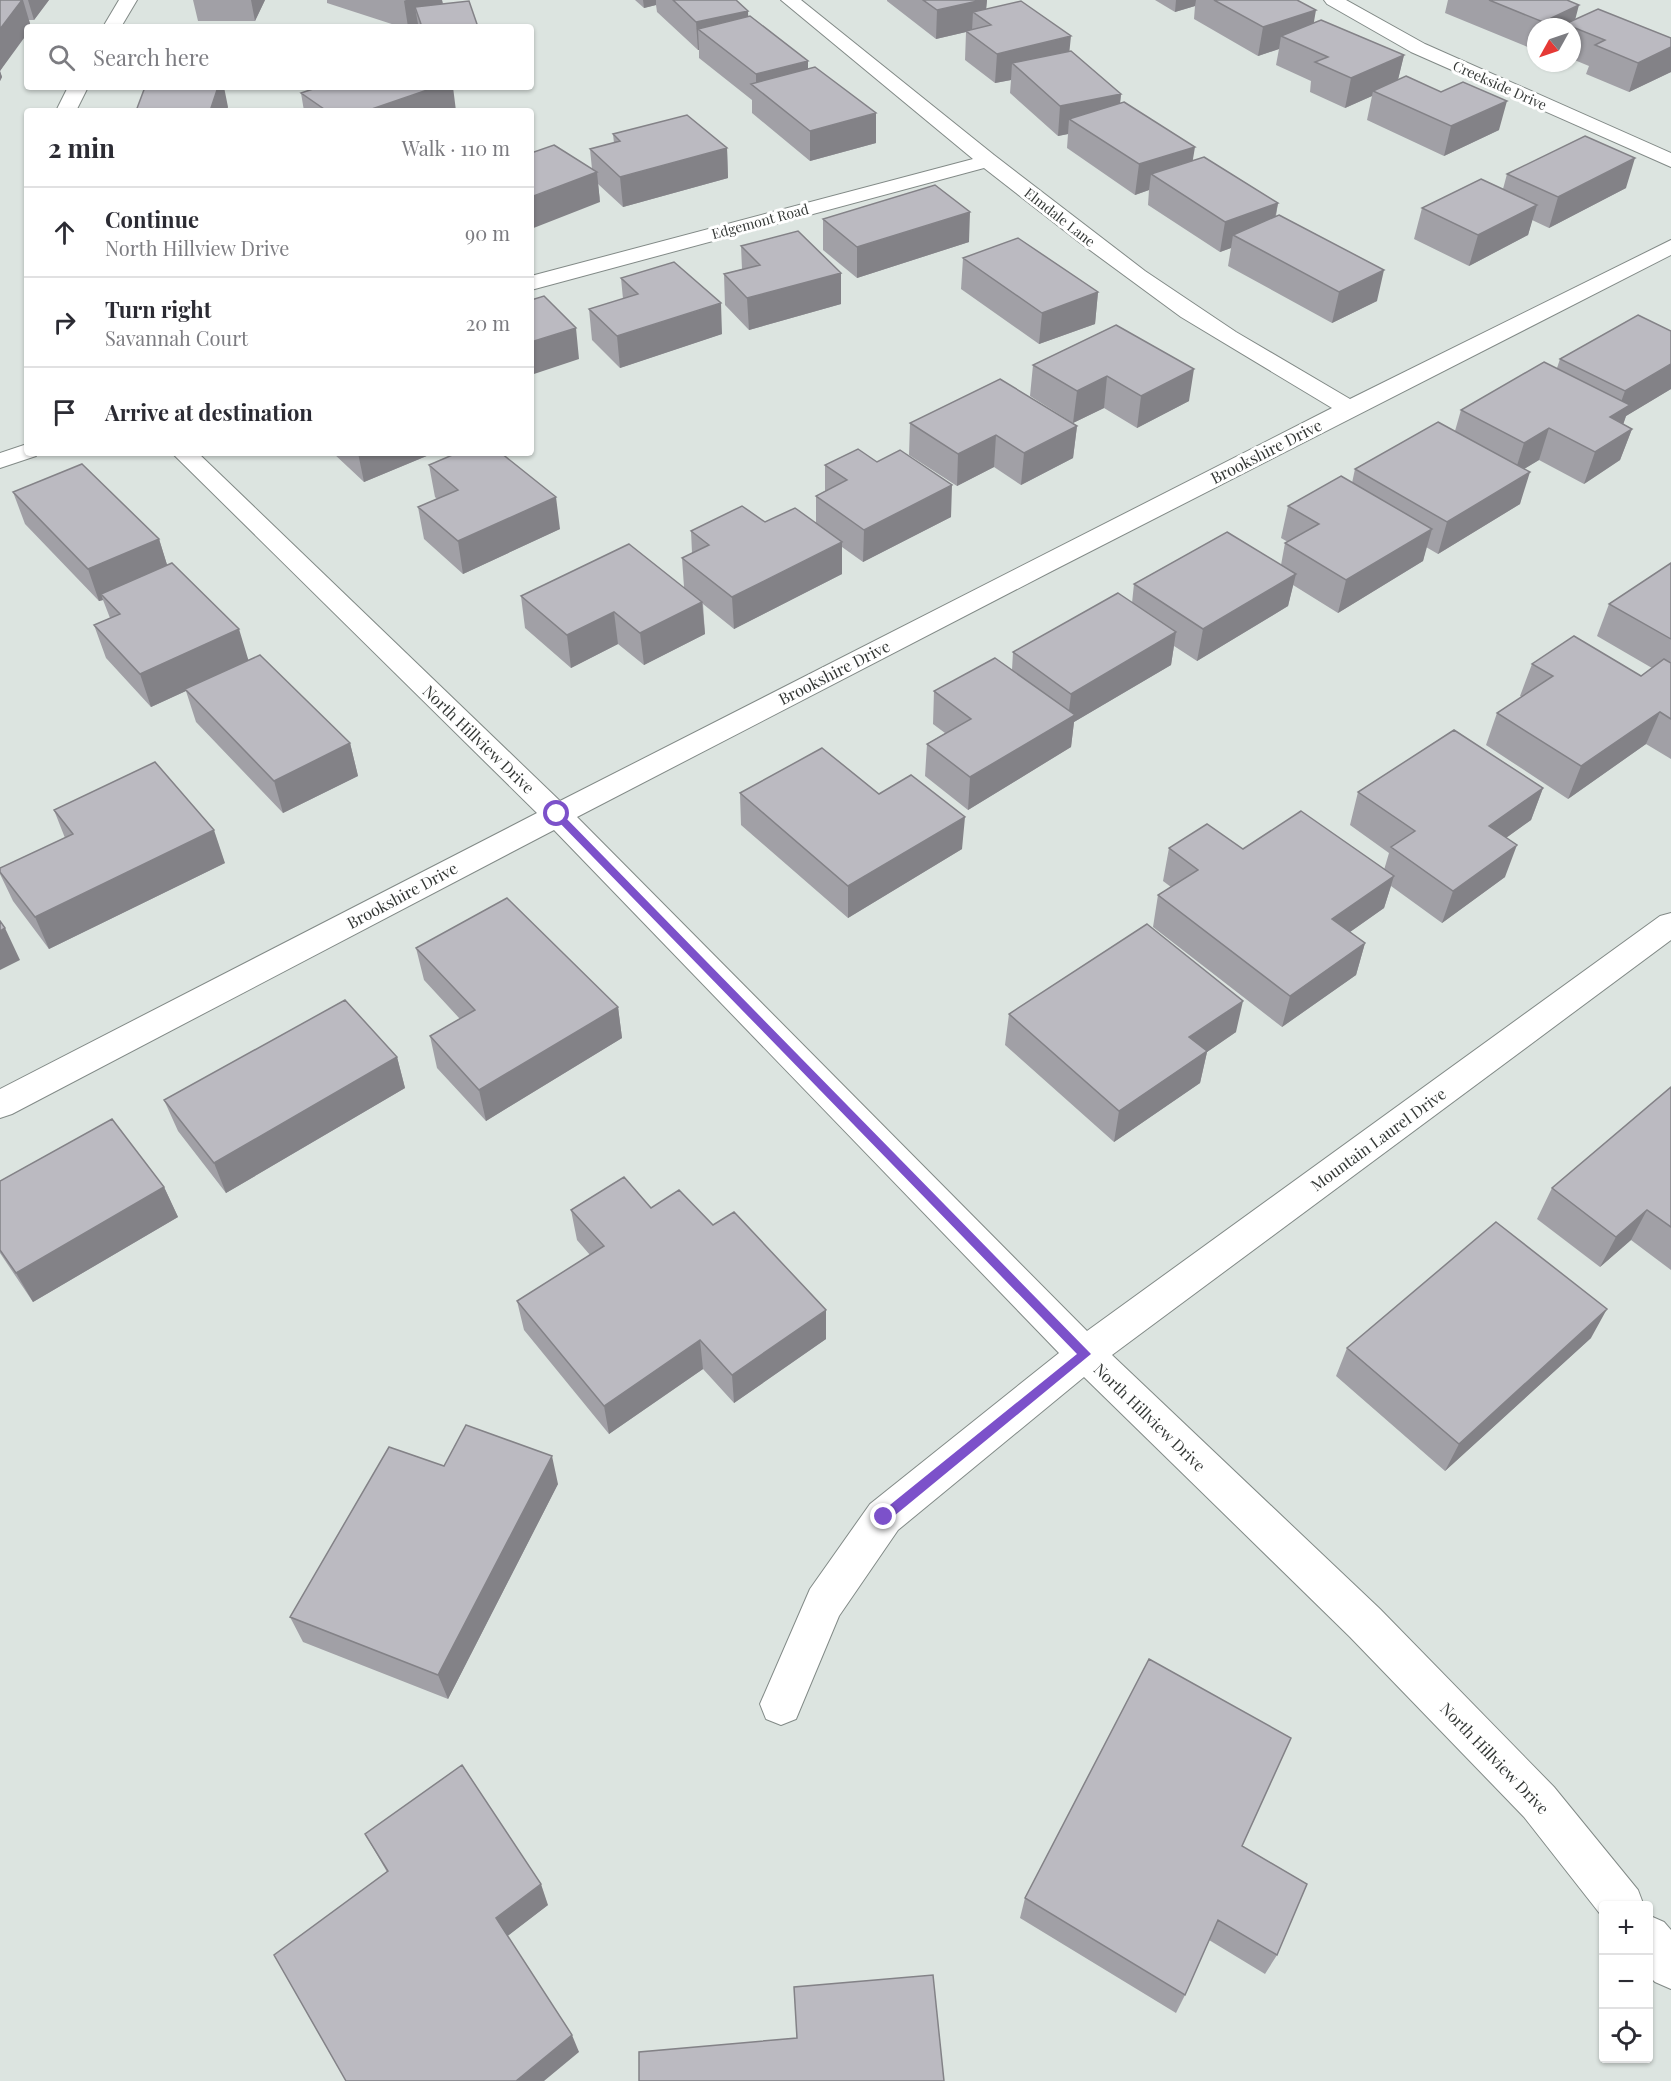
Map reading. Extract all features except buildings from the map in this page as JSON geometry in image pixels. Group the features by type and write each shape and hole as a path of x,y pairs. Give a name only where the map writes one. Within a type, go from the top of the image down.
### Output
{"street":[{"path":"114,24 128,0"},
{"name":"Elmdale Lane","path":"790,0 988,161 1119,263 1191,313 1348,408"},
{"name":"Creekside Drive","path":"1333,0 1418,48 1671,161"},
{"path":"68,108 76,90"},
{"name":"Edgemont Road","path":"534,282 988,161"},
{"name":"Brookshire Drive","path":"0,1105 557,814 1348,408 1671,247"},
{"path":"0,461 24,452"},
{"name":"North Hillview Drive","path":"187,456 557,814 1085,1354 1365,1623 1539,1802 1619,1901"},
{"name":"Mountain Laurel Drive","path":"781,1704 824,1603 884,1517 1085,1354 1671,924"},
{"path":"1653,1944 1671,1966"}],"route":[{"path":"557,814 1085,1354 884,1517"}]}
